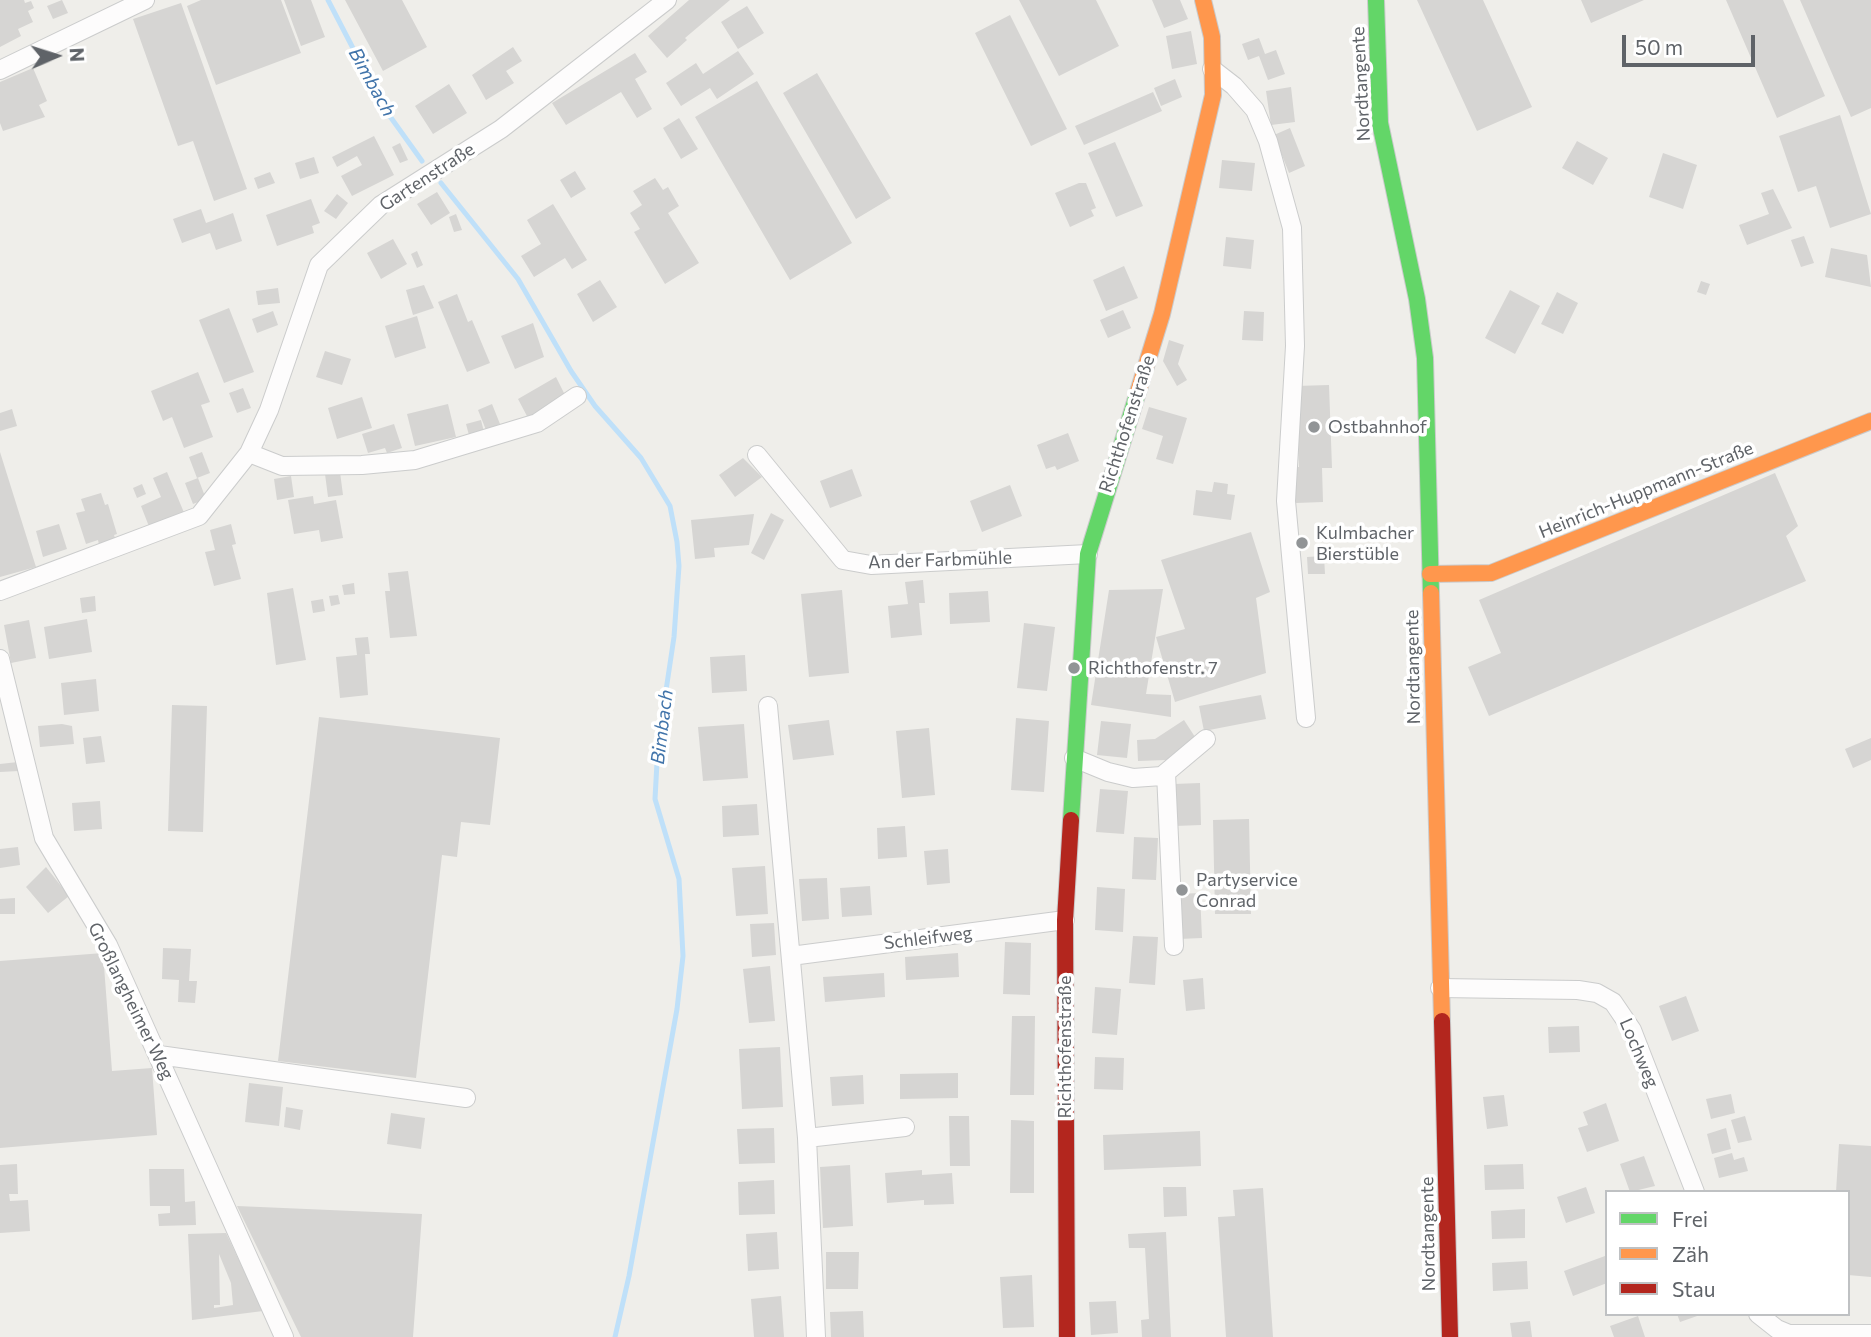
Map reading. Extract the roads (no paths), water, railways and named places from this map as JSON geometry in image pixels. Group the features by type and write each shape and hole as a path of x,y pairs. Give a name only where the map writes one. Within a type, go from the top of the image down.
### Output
{"street":[{"path":"0,70 145,0"},
{"name":"Gartenstraße","path":"0,591 199,516 248,453 269,410 319,265 381,205 501,129 667,0"},
{"name":"Richthofenstraße","path":"1067,1337 1065,920 1088,554 1162,314 1213,96 1212,37 1203,0"},
{"name":"Nordtangente","path":"1376,0 1380,122 1390,183 1417,299 1425,358 1450,1337"},
{"path":"1212,69 1234,86 1255,110 1275,164 1292,228 1295,346 1286,501 1306,718"},
{"path":"248,453 282,466 362,465 415,460 537,423 577,396"},
{"name":"Heinrich-Huppmann-Straße","path":"1430,574 1491,573 1871,421"},
{"name":"An der Farbmühle","path":"757,455 801,505 843,560 871,565 1088,554"},
{"name":"Großlangheimer Weg","path":"0,659 44,838 107,945 159,1055 211,1179 284,1337"},
{"path":"768,706 807,1138 816,1337"},
{"path":"1074,758 1108,772 1133,778 1166,773 1206,740"},
{"path":"1166,773 1174,946"},
{"name":"Schleifweg","path":"791,956 1065,920"},
{"name":"Lochweg","path":"1440,988 1578,990 1597,993 1613,1002 1632,1030 1694,1190"},
{"path":"159,1055 466,1098"},
{"path":"807,1138 905,1128"},
{"path":"1760,1316 1775,1333 1871,1334"}],"waterway":[{"name":"Bimbach","path":"328,0 384,108 422,161"},
{"name":"Bimbach","path":"441,183 518,279 571,371 595,406 641,458 670,506 677,542 679,566 674,637 658,744 655,799 679,879 683,956 677,1009 629,1276 615,1337"}],"place":[{"name":"Ostbahnhof","path":"1314,427"},
{"name":"Kulmbacher Bierstüble","path":"1302,543"},
{"name":"Richthofenstr. 7","path":"1074,668"},
{"name":"Partyservice Conrad","path":"1182,890"}]}
